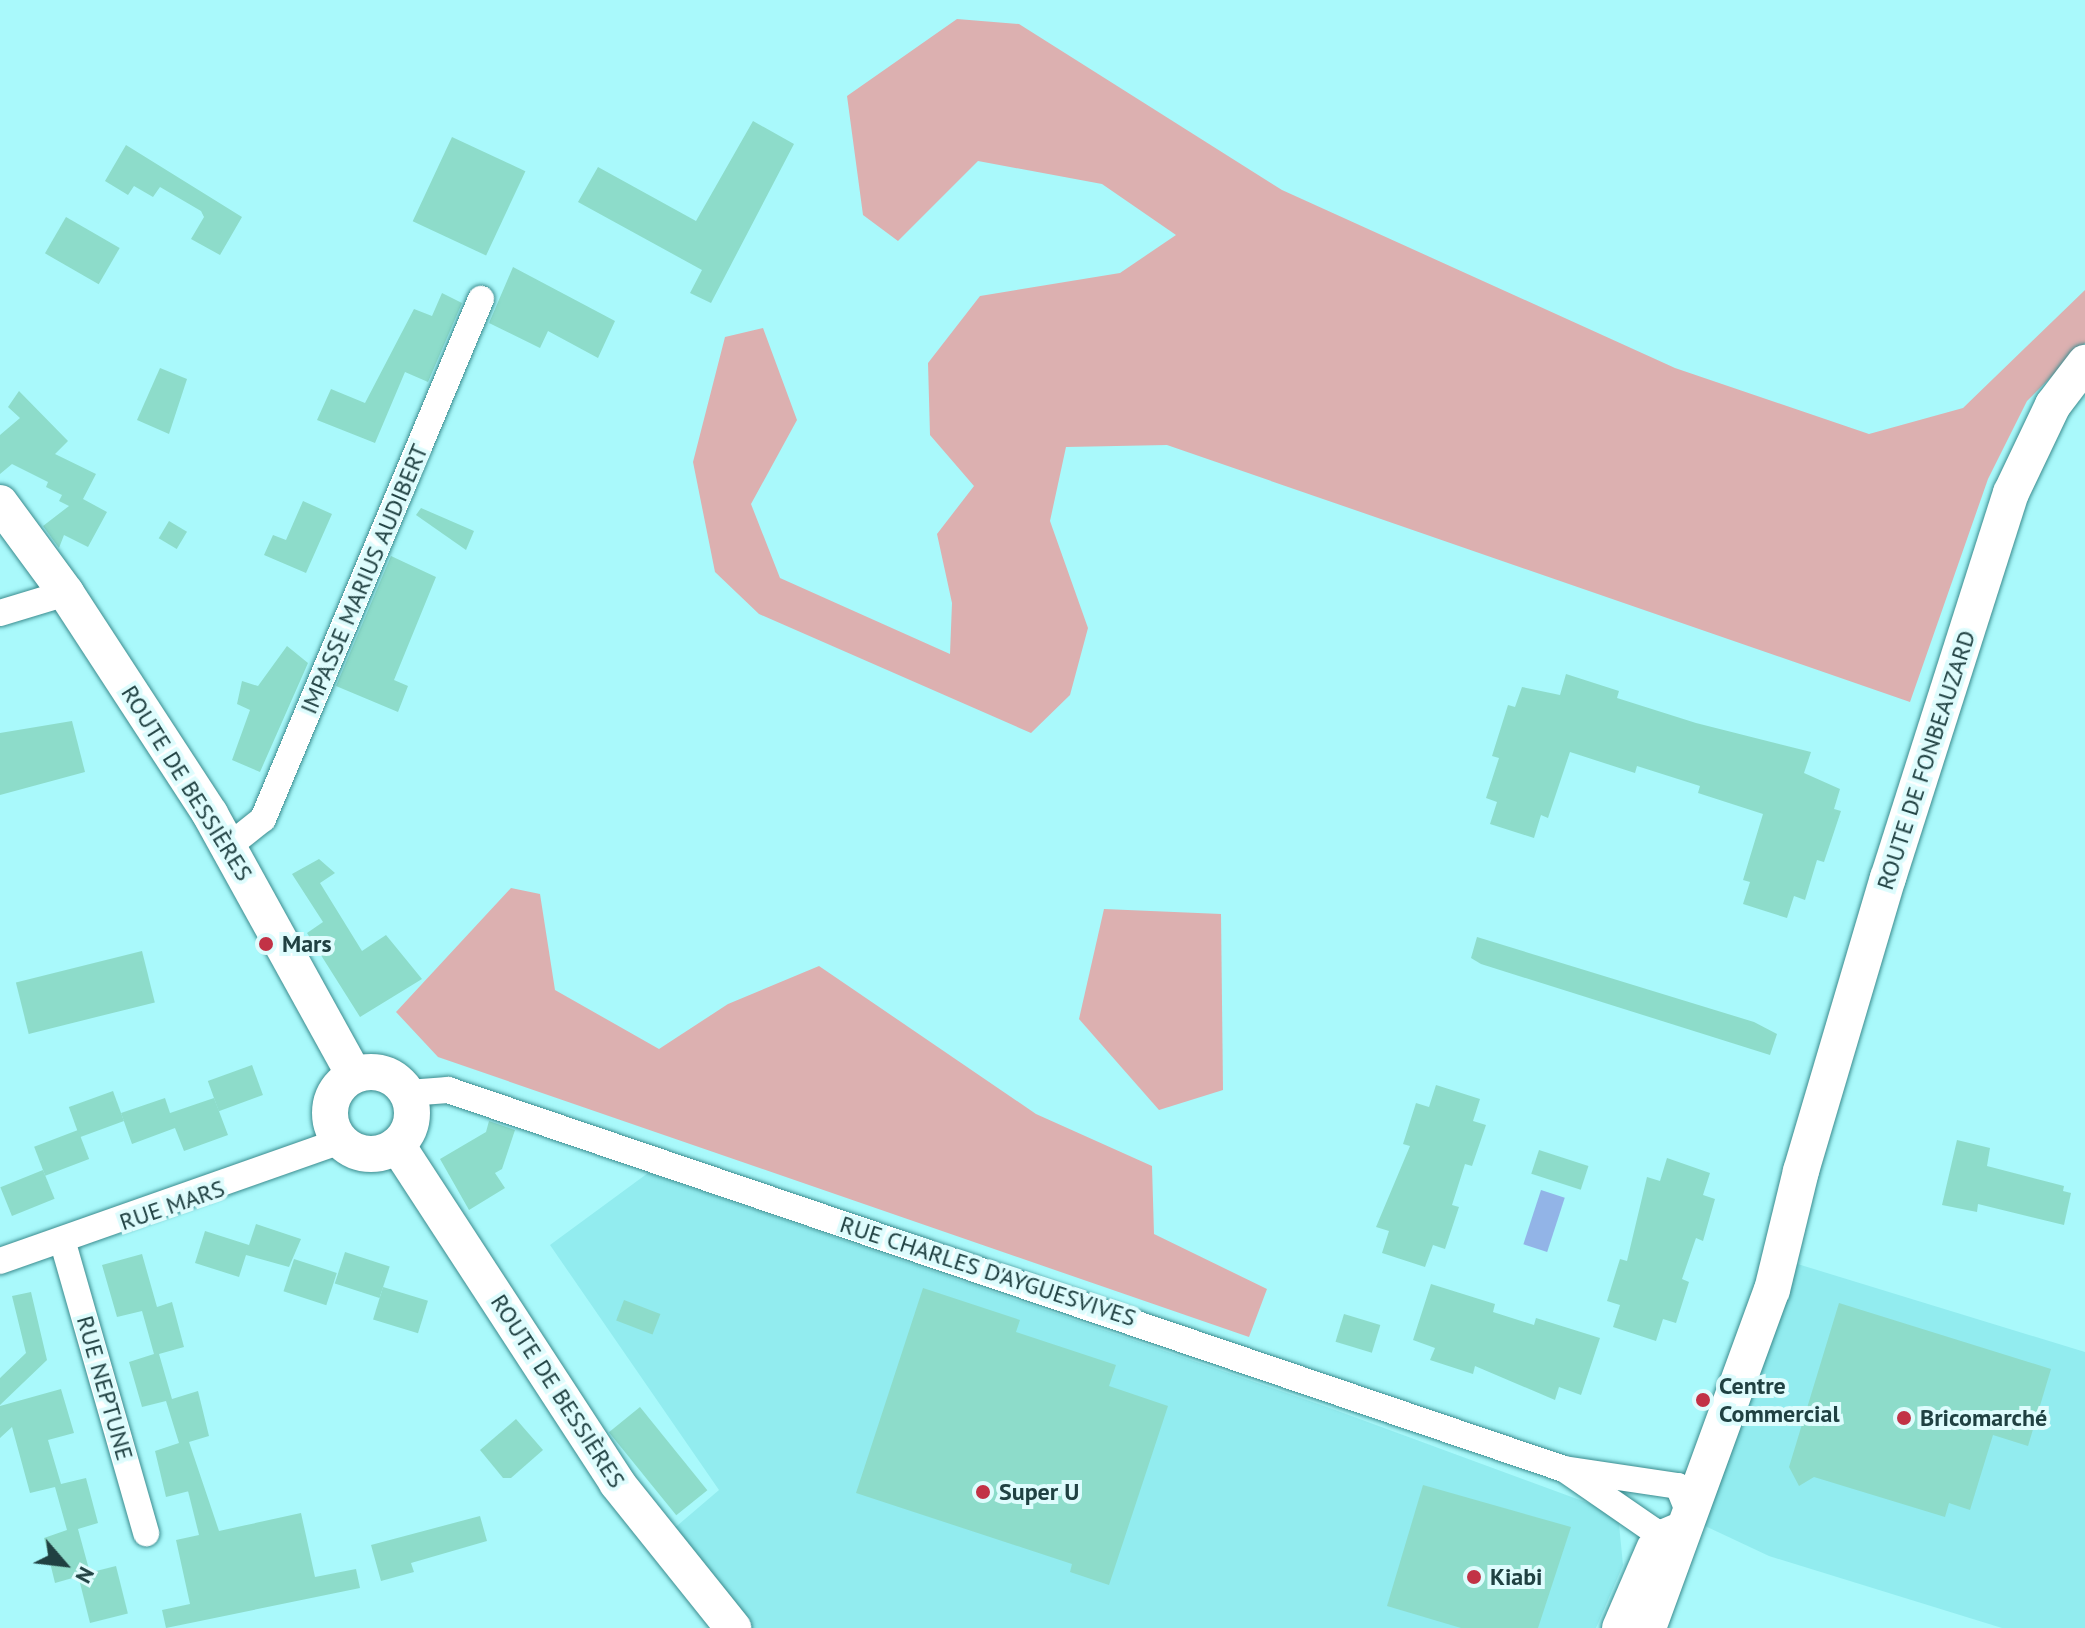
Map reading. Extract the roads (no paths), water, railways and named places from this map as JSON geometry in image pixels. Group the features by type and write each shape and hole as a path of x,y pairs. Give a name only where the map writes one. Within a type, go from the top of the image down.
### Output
{"main road":[{"name":"ROUTE DE FONBEAUZARD","path":"1675,1512 1801,1171 2011,493 2053,405 2085,363"},
{"name":"ROUTE DE BESSIÈRES","path":"0,503 66,593 229,846 354,1075"},
{"path":"379,1072 408,1093 410,1126 397,1145 370,1154 341,1141 330,1116 333,1095 354,1075 379,1072"},
{"name":"ROUTE DE BESSIÈRES","path":"397,1145 617,1483 733,1628"},
{"path":"1620,1628 1675,1512"},
{"path":"1648,1628 1675,1512"}],"street":[{"name":"IMPASSE MARIUS AUDIBERT","path":"229,846 263,819 481,299"},
{"path":"0,613 66,593"},
{"name":"RUE CHARLES D'AYGUESVIVES","path":"408,1093 448,1090 1564,1469 1675,1512"},
{"name":"RUE MARS","path":"0,1261 63,1243 341,1141"},
{"name":"RUE NEPTUNE","path":"63,1243 146,1533"},
{"name":"RUE CHARLES D'AYGUESVIVES","path":"1564,1469 1675,1512"}],"place":[{"name":"Mars","path":"266,944"},
{"name":"Centre Commercial","path":"1703,1400"},
{"name":"Bricomarché","path":"1904,1418"},
{"name":"Super U","path":"983,1492"},
{"name":"Kiabi","path":"1474,1577"}]}
